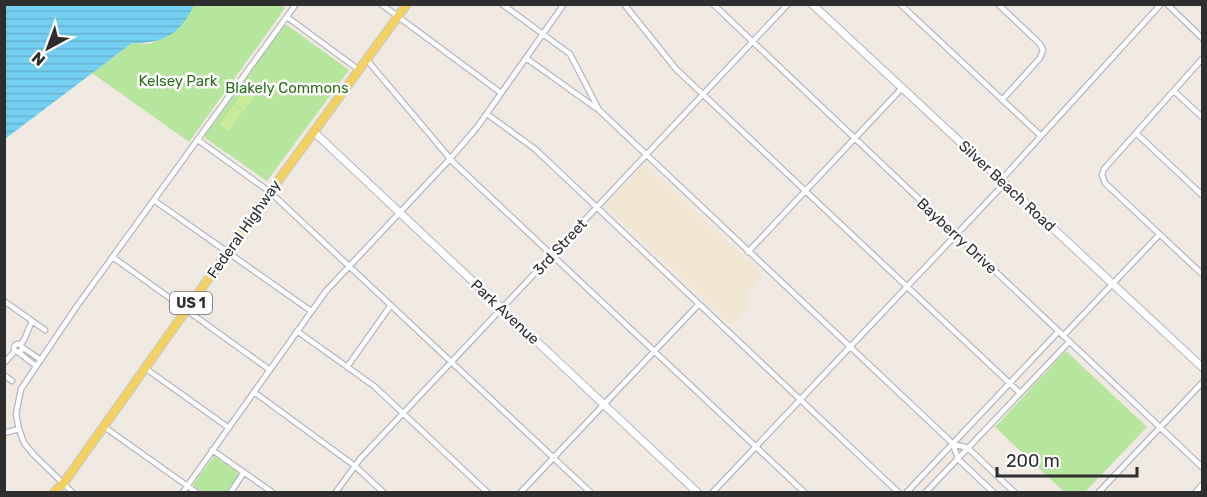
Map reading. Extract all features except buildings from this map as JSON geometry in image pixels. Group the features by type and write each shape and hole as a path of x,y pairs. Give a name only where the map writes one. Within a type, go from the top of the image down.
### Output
{"main road":[{"name":"Federal Highway","path":"54,492 63,484 270,192 407,4"},
{"name":"Federal Highway","path":"60,492 63,484"}],"street":[{"path":"72,492 29,449 19,429 16,413 18,397 25,382 77,306 296,4"},
{"path":"381,4 501,93"},
{"path":"502,4 570,54 598,110"},
{"path":"183,492 326,291 450,159 487,114 564,4"},
{"path":"624,4 676,69 1020,393"},
{"name":"Bayberry Drive","path":"713,4 1203,467"},
{"name":"3rd Street","path":"336,492 355,466 403,413 788,4"},
{"name":"Silver Beach Road","path":"812,4 1203,367"},
{"path":"900,4 1041,136"},
{"path":"998,4 1040,44 1043,50 1040,58 1002,100"},
{"path":"713,492 956,235 1041,136 1161,4"},
{"path":"1167,4 1203,38"},
{"path":"287,17 359,70"},
{"path":"526,58 598,110 953,444 968,448 1014,492"},
{"path":"1203,59 1104,169 1102,175 1105,183 1203,274"},
{"path":"367,60 450,159 804,492"},
{"path":"748,252 902,88"},
{"path":"1174,91 1203,117"},
{"path":"487,114 535,149 898,492"},
{"name":"Park Avenue","path":"314,132 697,492"},
{"path":"1136,133 1203,195"},
{"path":"198,140 270,192 590,492"},
{"path":"155,201 311,311"},
{"path":"1063,336 1159,235"},
{"path":"114,258 270,370"},
{"path":"4,301 45,330"},
{"path":"521,492 699,304"},
{"path":"347,367 391,305"},
{"path":"21,346 32,321"},
{"path":"297,331 374,386 487,492"},
{"path":"907,492 1058,332"},
{"path":"926,492 1069,342"},
{"path":"36,366 17,351 15,346 21,346 41,360"},
{"path":"4,363 17,351"},
{"path":"145,368 229,428"},
{"path":"4,375 12,381"},
{"path":"1100,492 1203,383"},
{"path":"254,392 355,466 383,492"},
{"path":"103,426 196,492"},
{"path":"4,434 19,429"},
{"path":"953,444 958,459 993,492"},
{"path":"212,450 272,492"},
{"path":"231,492 244,472"},
{"path":"1196,492 1203,485"}],"shaded area":[{"path":"645,164 763,275 744,295 751,303 731,325 605,206"}],"green space":[{"name":"Kelsey Park","path":"280,4 285,8 189,142 92,73 132,43 150,44 167,36 180,27 194,5"},
{"name":"Blakely Commons","path":"287,25 349,70 267,181 205,138 205,135 284,26"},
{"path":"250,83 259,90 244,110 235,103"},
{"path":"234,105 243,111 229,131 220,124"},
{"path":"1066,351 1147,427 1085,492 1064,492 995,427"},
{"path":"214,456 238,472 239,476 227,492 202,492 193,485"}],"water":[{"path":"5,4 194,5 183,23 170,35 153,41 132,43 5,139"}]}
